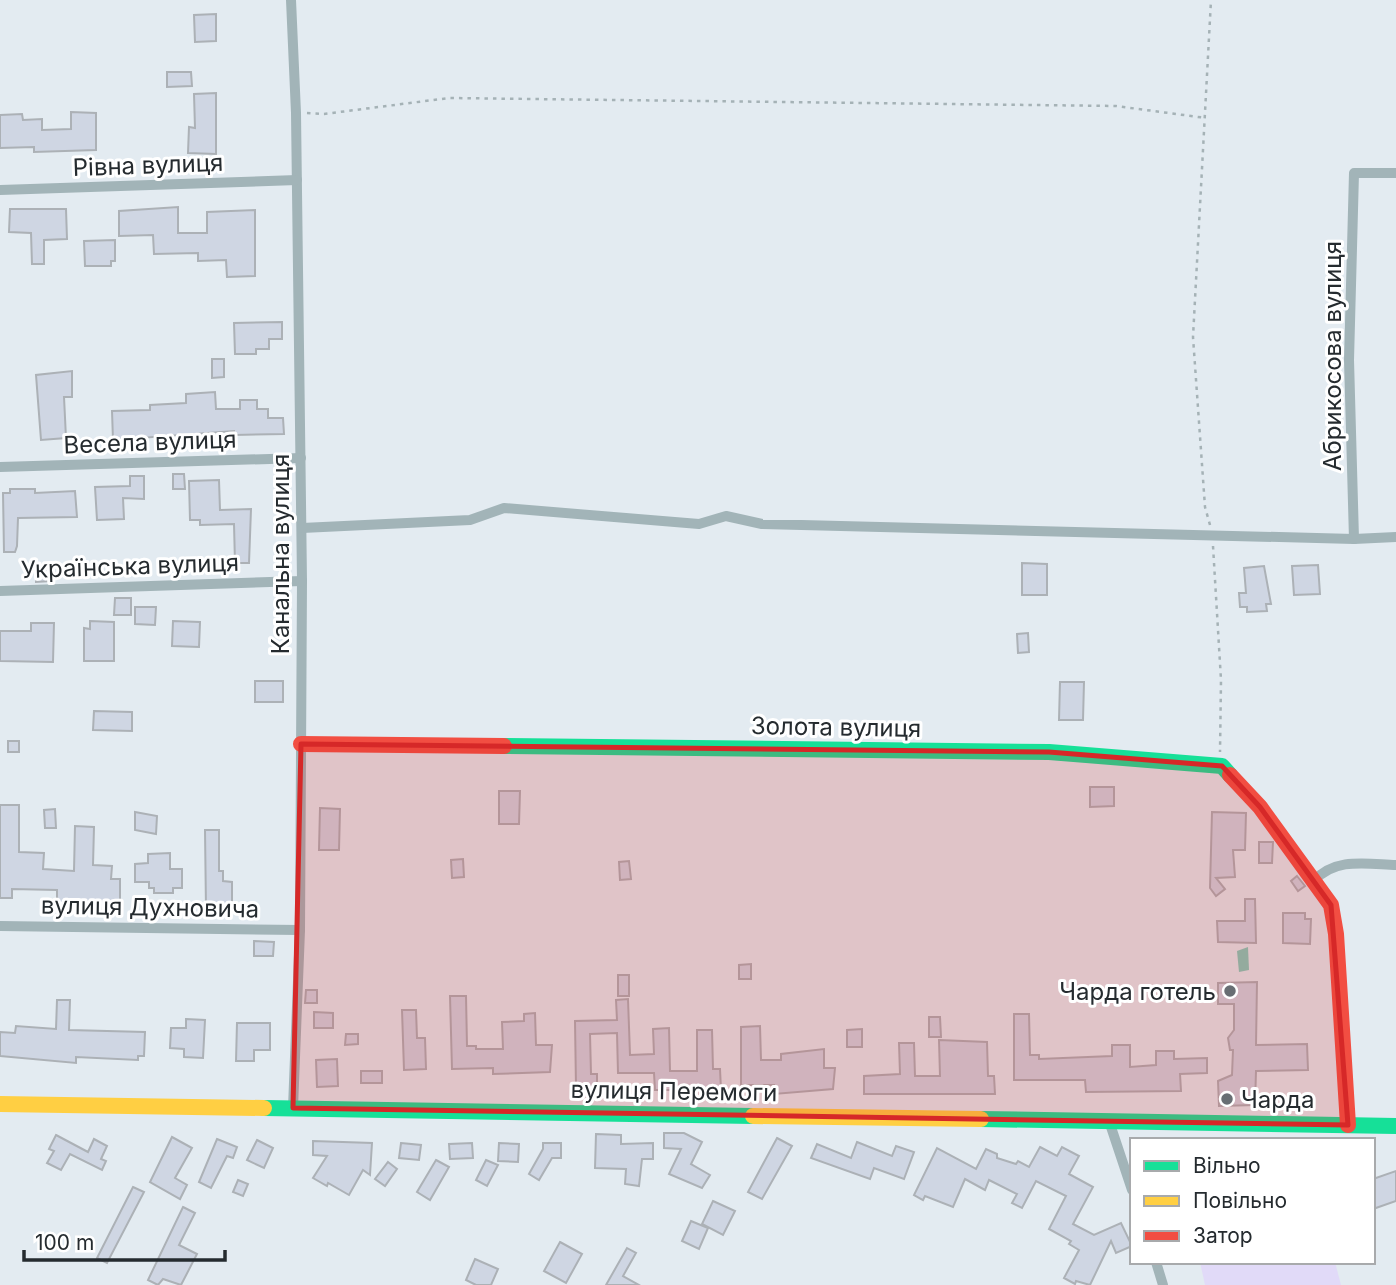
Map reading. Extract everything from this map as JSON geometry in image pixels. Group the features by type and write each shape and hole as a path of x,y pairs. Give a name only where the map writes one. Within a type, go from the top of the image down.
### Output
{"street":[{"name":"Канальна вулиця","path":"291,0 296,113 302,528 300,930 293,1108"},
{"name":"Абрикосова вулиця","path":"1354,539 1349,360 1354,173 1396,173"},
{"name":"Рівна вулиця","path":"0,190 297,180"},
{"name":"Весела вулиця","path":"0,467 301,458"},
{"path":"302,528 470,520 504,508 699,524 726,516 762,524 1354,539 1396,537"},
{"name":"Українська вулиця","path":"0,590 302,581"},
{"name":"Золота вулиця","path":"301,744 1049,752 1222,766"},
{"path":"1222,766 1260,807 1331,905 1336,933 1348,1125"},
{"path":"1314,881 1324,870 1336,865 1396,865"},
{"name":"вулиця Духновича","path":"0,926 300,930"},
{"name":"вулиця Перемоги","path":"0,1104 1396,1126"},
{"path":"1109,1121 1130,1184"},
{"path":"1157,1264 1163,1285"}],"path":[{"path":"1211,0 1193,337 1205,507 1213,534 1222,766"},
{"path":"296,113 324,114 449,98 1116,106 1206,118"}],"highlighted area":[{"path":"301,744 1049,752 1222,766 1260,807 1331,905 1348,1125 293,1108"}],"shaded area":[{"path":"1248,947 1249,970 1239,972 1237,951"},
{"path":"1200,1264 1336,1264 1341,1285 1205,1285"}],"building":[{"path":"216,14 216,41 195,42 194,15"},
{"path":"167,72 191,72 192,86 167,87"},
{"path":"216,93 216,154 188,153 189,127 195,128 194,94"},
{"path":"71,112 96,113 96,150 34,152 34,147 0,148 0,115 22,114 23,120 42,119 42,130 71,129"},
{"path":"178,207 178,233 207,233 207,212 255,210 255,276 227,277 226,260 198,261 198,253 154,254 153,235 119,236 119,211"},
{"path":"10,209 66,209 67,239 44,240 44,264 32,264 31,233 9,232"},
{"path":"115,240 115,261 111,261 111,266 85,266 84,241"},
{"path":"282,322 282,339 269,339 269,349 256,349 256,354 235,354 234,323"},
{"path":"212,359 224,359 224,377 212,378"},
{"path":"72,371 72,397 64,397 66,438 41,440 36,375"},
{"path":"215,392 216,409 240,409 240,400 257,400 257,409 268,409 268,418 283,418 284,434 234,435 234,431 113,440 112,411 150,410 150,405 186,403 186,394"},
{"path":"173,474 184,474 185,489 173,489"},
{"path":"130,476 144,476 144,499 123,498 124,519 97,520 95,487 130,486"},
{"path":"219,480 220,510 251,509 249,563 235,563 234,524 200,525 200,520 190,520 189,481"},
{"path":"10,489 35,489 35,493 75,491 77,517 18,518 15,552 4,552 3,493 10,493"},
{"path":"1022,563 1047,564 1047,595 1022,595"},
{"path":"36,564 51,564 51,581 36,582"},
{"path":"1318,565 1320,594 1294,595 1292,566"},
{"path":"1264,566 1271,604 1266,604 1267,611 1247,612 1247,607 1240,607 1239,593 1246,593 1244,568"},
{"path":"115,598 131,598 131,615 114,615"},
{"path":"135,607 156,607 155,625 135,624"},
{"path":"90,621 114,622 114,661 84,661 84,628 90,629"},
{"path":"173,621 200,622 199,647 172,646"},
{"path":"31,623 54,623 53,662 0,661 0,631 31,631"},
{"path":"1028,633 1029,652 1018,653 1017,634"},
{"path":"255,681 283,681 283,702 255,702"},
{"path":"1060,682 1084,682 1083,720 1059,720"},
{"path":"94,711 132,712 132,731 93,730"},
{"path":"8,741 19,741 19,752 8,752"},
{"path":"1090,787 1114,787 1114,806 1090,807"},
{"path":"499,791 520,791 519,824 499,824"},
{"path":"0,805 19,805 19,852 44,853 43,869 74,871 75,826 94,827 93,865 112,866 111,879 120,879 120,910 57,909 57,890 12,889 12,898 0,898"},
{"path":"320,808 340,809 339,850 319,850"},
{"path":"55,809 56,828 45,828 44,810"},
{"path":"135,812 157,816 156,834 135,830"},
{"path":"1212,812 1246,813 1245,850 1233,850 1235,877 1216,878 1225,889 1216,896 1210,888"},
{"path":"205,830 219,830 219,871 223,871 223,881 232,882 232,910 206,909"},
{"path":"1259,842 1273,842 1272,863 1259,863"},
{"path":"170,853 170,869 182,869 182,888 173,888 173,893 154,893 154,888 149,888 149,882 135,882 135,864 148,863 148,854"},
{"path":"463,859 464,877 452,878 451,860"},
{"path":"629,861 631,879 620,880 619,862"},
{"path":"1297,876 1305,886 1298,891 1291,881"},
{"path":"1245,899 1255,899 1256,943 1218,942 1217,921 1245,921"},
{"path":"1283,913 1305,913 1305,919 1311,919 1310,944 1283,943"},
{"path":"254,941 274,942 273,956 254,956"},
{"path":"751,964 751,979 739,979 739,965"},
{"path":"618,975 629,975 629,996 618,996"},
{"path":"1257,982 1256,1045 1307,1044 1308,1070 1256,1071 1255,1105 1219,1106 1218,1081 1232,1075 1233,1050 1230,1050 1228,1038 1234,1030 1234,1004 1218,1004 1218,983"},
{"path":"306,990 317,990 317,1003 305,1003"},
{"path":"450,996 466,996 467,1046 476,1046 476,1049 503,1049 502,1022 524,1021 524,1014 535,1013 536,1045 552,1045 550,1072 493,1074 493,1068 452,1069"},
{"path":"628,999 630,1055 654,1054 653,1029 669,1028 670,1071 697,1071 697,1030 712,1030 713,1069 720,1069 721,1090 655,1090 654,1073 618,1073 617,1033 590,1034 591,1074 597,1074 597,1087 576,1087 575,1021 617,1020 616,1000"},
{"path":"57,1000 70,1000 69,1030 145,1032 144,1056 138,1056 138,1060 76,1057 76,1063 0,1056 0,1032 15,1033 16,1026 56,1029"},
{"path":"402,1010 416,1010 417,1038 425,1038 426,1069 404,1070"},
{"path":"314,1012 333,1013 333,1028 314,1028"},
{"path":"1014,1014 1029,1014 1030,1055 1039,1055 1039,1059 1112,1056 1112,1045 1130,1045 1130,1067 1156,1065 1156,1051 1174,1051 1174,1059 1207,1058 1207,1073 1180,1074 1181,1091 1086,1092 1085,1080 1014,1080"},
{"path":"929,1017 940,1017 941,1037 929,1037"},
{"path":"186,1019 205,1020 203,1058 184,1057 184,1049 170,1048 171,1028 186,1028"},
{"path":"237,1023 270,1023 270,1050 254,1050 254,1061 236,1061"},
{"path":"760,1026 761,1060 781,1060 781,1054 824,1049 824,1068 835,1068 833,1089 774,1094 774,1085 741,1085 741,1027"},
{"path":"862,1029 862,1047 847,1047 847,1030"},
{"path":"346,1034 358,1034 358,1044 345,1045"},
{"path":"939,1040 987,1042 988,1076 994,1076 995,1094 864,1094 864,1076 900,1074 899,1043 914,1043 915,1076 940,1076"},
{"path":"337,1059 338,1086 317,1087 316,1060"},
{"path":"361,1071 382,1071 382,1083 361,1083"},
{"path":"664,1133 684,1133 702,1142 691,1164 710,1175 702,1188 669,1174 681,1149 664,1148"},
{"path":"596,1134 621,1135 621,1144 653,1143 653,1159 642,1159 639,1186 625,1184 626,1169 595,1168"},
{"path":"56,1135 88,1152 94,1139 107,1146 101,1159 106,1161 102,1170 70,1154 61,1170 47,1163 54,1151 49,1149"},
{"path":"172,1137 192,1148 175,1178 187,1185 180,1199 150,1182"},
{"path":"777,1138 792,1146 762,1199 748,1192"},
{"path":"217,1139 237,1147 233,1158 227,1156 211,1188 199,1182"},
{"path":"257,1140 273,1148 264,1168 247,1160"},
{"path":"313,1141 372,1143 370,1175 363,1170 349,1195 313,1178 327,1156 313,1155"},
{"path":"857,1142 892,1156 896,1146 914,1152 904,1179 874,1168 870,1179 811,1158 817,1144 851,1158"},
{"path":"401,1143 421,1145 419,1160 399,1158"},
{"path":"472,1143 473,1158 450,1159 449,1144"},
{"path":"499,1143 519,1144 518,1162 498,1161"},
{"path":"543,1143 561,1143 561,1158 552,1158 539,1180 529,1174 543,1149"},
{"path":"1040,1147 1057,1156 1062,1147 1079,1156 1069,1174 1093,1187 1073,1224 1094,1235 1121,1223 1130,1247 1116,1253 1111,1241 1090,1285 1076,1281 1075,1284 1064,1278 1079,1250 1069,1244 1071,1241 1049,1229 1066,1196 1036,1181 1022,1208 1012,1203 1017,1194 989,1180 985,1190 965,1179 953,1207 925,1196 923,1200 914,1195 937,1148 976,1169 986,1149 997,1154 997,1158 1016,1164 1018,1161 1029,1167"},
{"path":"436,1160 449,1167 430,1200 417,1192"},
{"path":"486,1160 498,1165 487,1186 476,1180"},
{"path":"388,1162 397,1169 385,1186 375,1179"},
{"path":"1396,1171 1396,1201 1375,1208 1375,1178"},
{"path":"238,1180 248,1184 243,1196 233,1192"},
{"path":"133,1187 144,1192 107,1263 97,1258"},
{"path":"713,1201 735,1211 723,1235 702,1224"},
{"path":"183,1207 195,1213 179,1245 197,1254 181,1285 163,1279 158,1285 148,1280"},
{"path":"691,1221 708,1228 699,1249 682,1241"},
{"path":"560,1242 582,1254 566,1283 544,1271"},
{"path":"627,1248 636,1253 623,1276 639,1285 606,1285"},
{"path":"475,1259 498,1269 491,1285 476,1285 466,1280"}],"traffic: fast":[{"path":"504,746 1049,752 1222,766 1230,775"},
{"path":"264,1108 753,1116"},
{"path":"981,1119 1396,1126"}],"traffic: slow":[{"path":"0,1104 264,1108"},
{"path":"753,1116 981,1119"}],"traffic: jam":[{"path":"301,744 504,746"},
{"path":"1230,775 1260,807 1331,905 1336,934 1348,1125"}],"place":[{"name":"Чарда готель","path":"1230,991"},
{"name":"Чарда","path":"1227,1099"}]}
